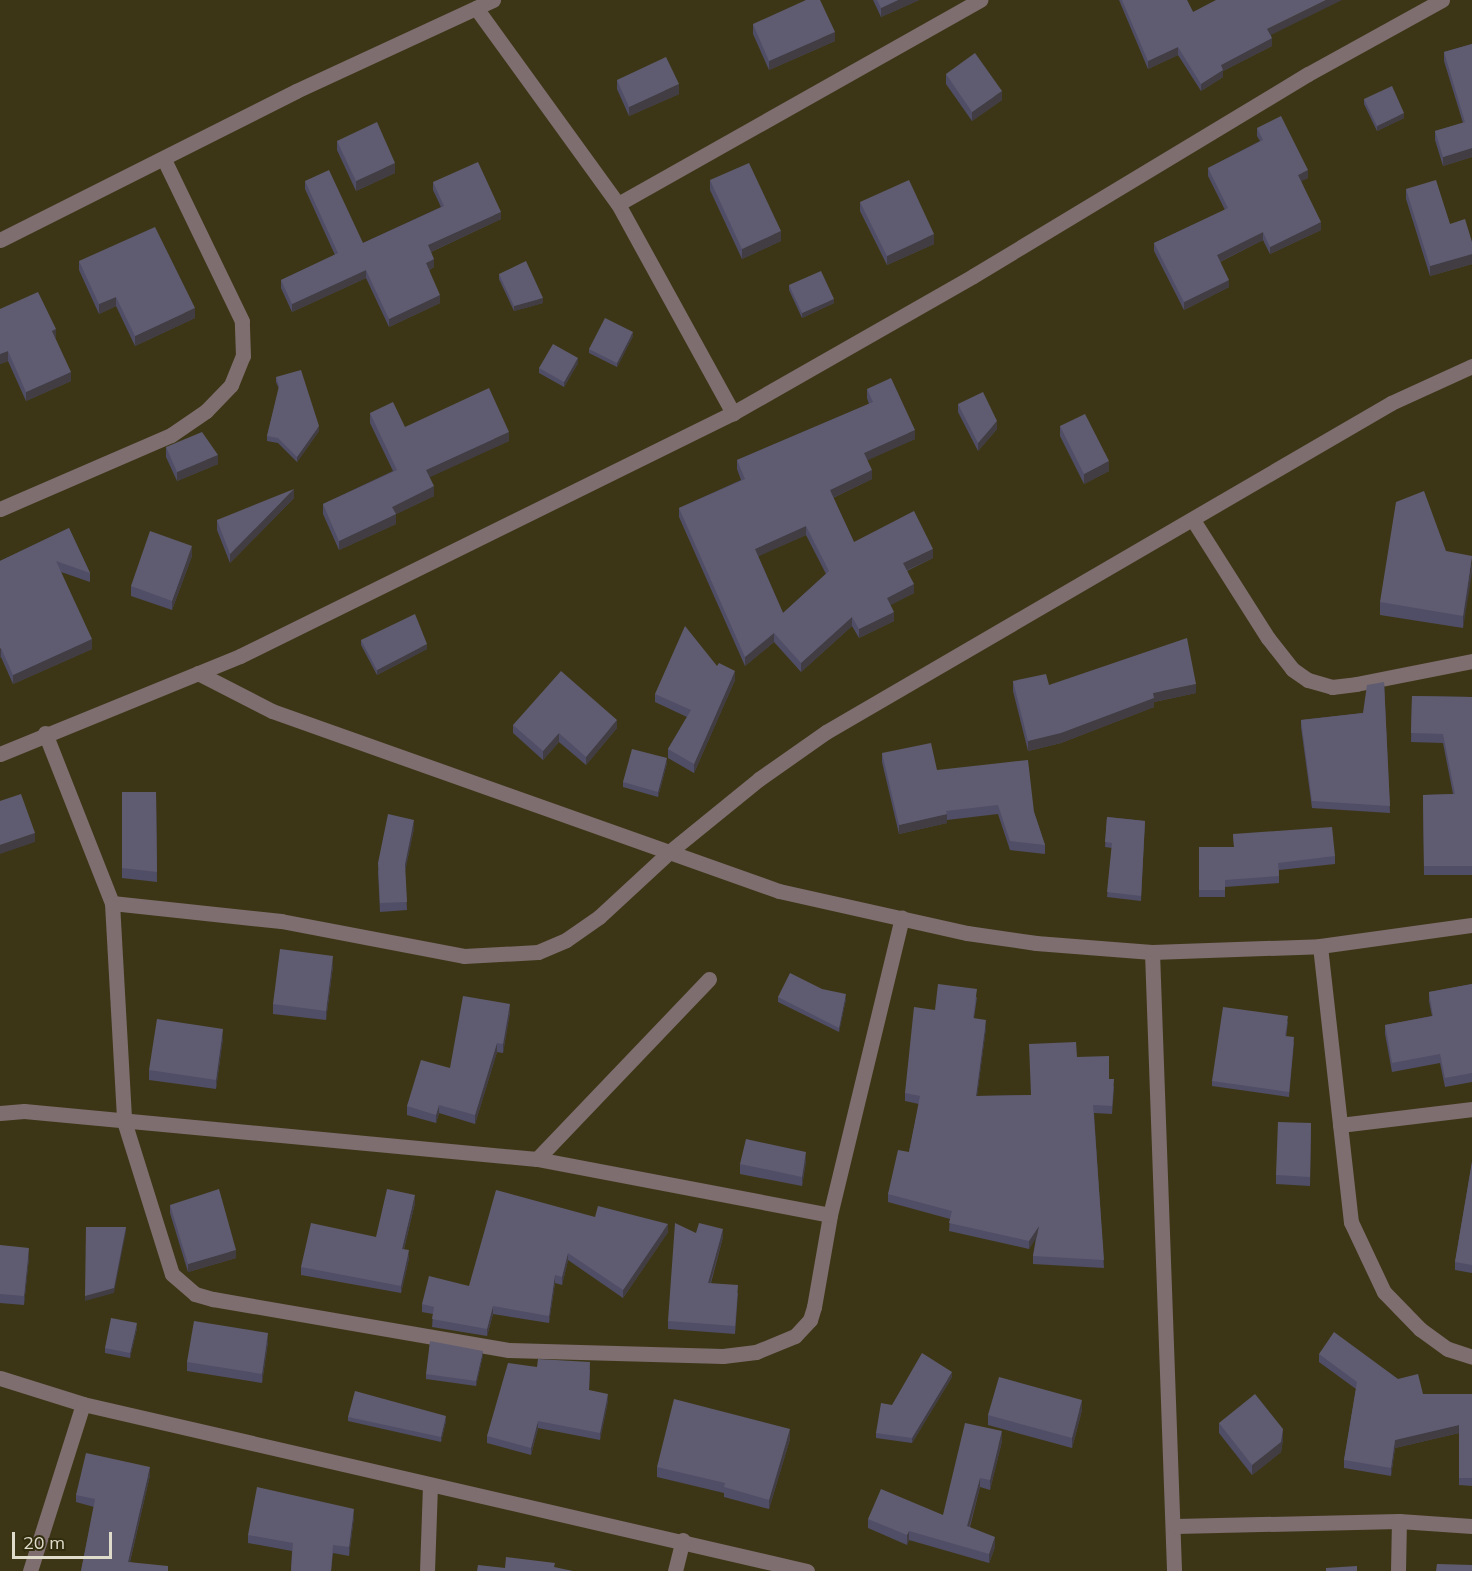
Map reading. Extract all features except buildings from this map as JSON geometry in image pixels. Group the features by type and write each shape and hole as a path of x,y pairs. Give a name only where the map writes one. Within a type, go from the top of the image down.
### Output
{"street":[{"path":"0,240 164,160 296,91 493,0"},
{"path":"618,204 981,0"},
{"path":"0,754 45,733 198,673 516,522 733,413 1433,2"},
{"path":"476,8 618,204 733,413"},
{"path":"0,509 171,435 206,411 231,385 243,356 243,321 164,160"},
{"path":"112,903 281,921 464,956 501,956 538,952 566,940 599,917 668,853 759,779 826,732 1390,403 1472,366"},
{"path":"1193,520 1268,638 1292,669 1308,680 1332,687 1472,661"},
{"path":"198,673 272,711 668,853 779,891 902,918 1035,943 1152,952 1320,946 1472,925"},
{"path":"45,733 112,903 124,1121 167,1263 181,1285 195,1294 509,1350 723,1356 756,1352 795,1336 810,1320 830,1215 902,918"},
{"path":"1320,946 1351,1222 1384,1292 1420,1329 1448,1349 1472,1357"},
{"path":"1152,952 1176,1526 1174,1571"},
{"path":"537,1159 709,980"},
{"path":"1340,1125 1472,1109"},
{"path":"0,1113 24,1111 537,1159 830,1215"},
{"path":"0,1378 83,1404 430,1485 683,1540 807,1571"},
{"path":"30,1571 83,1404"},
{"path":"427,1571 430,1485"},
{"path":"1176,1526 1399,1521 1472,1526"},
{"path":"1398,1571 1399,1521"},
{"path":"675,1571 683,1540"}]}
